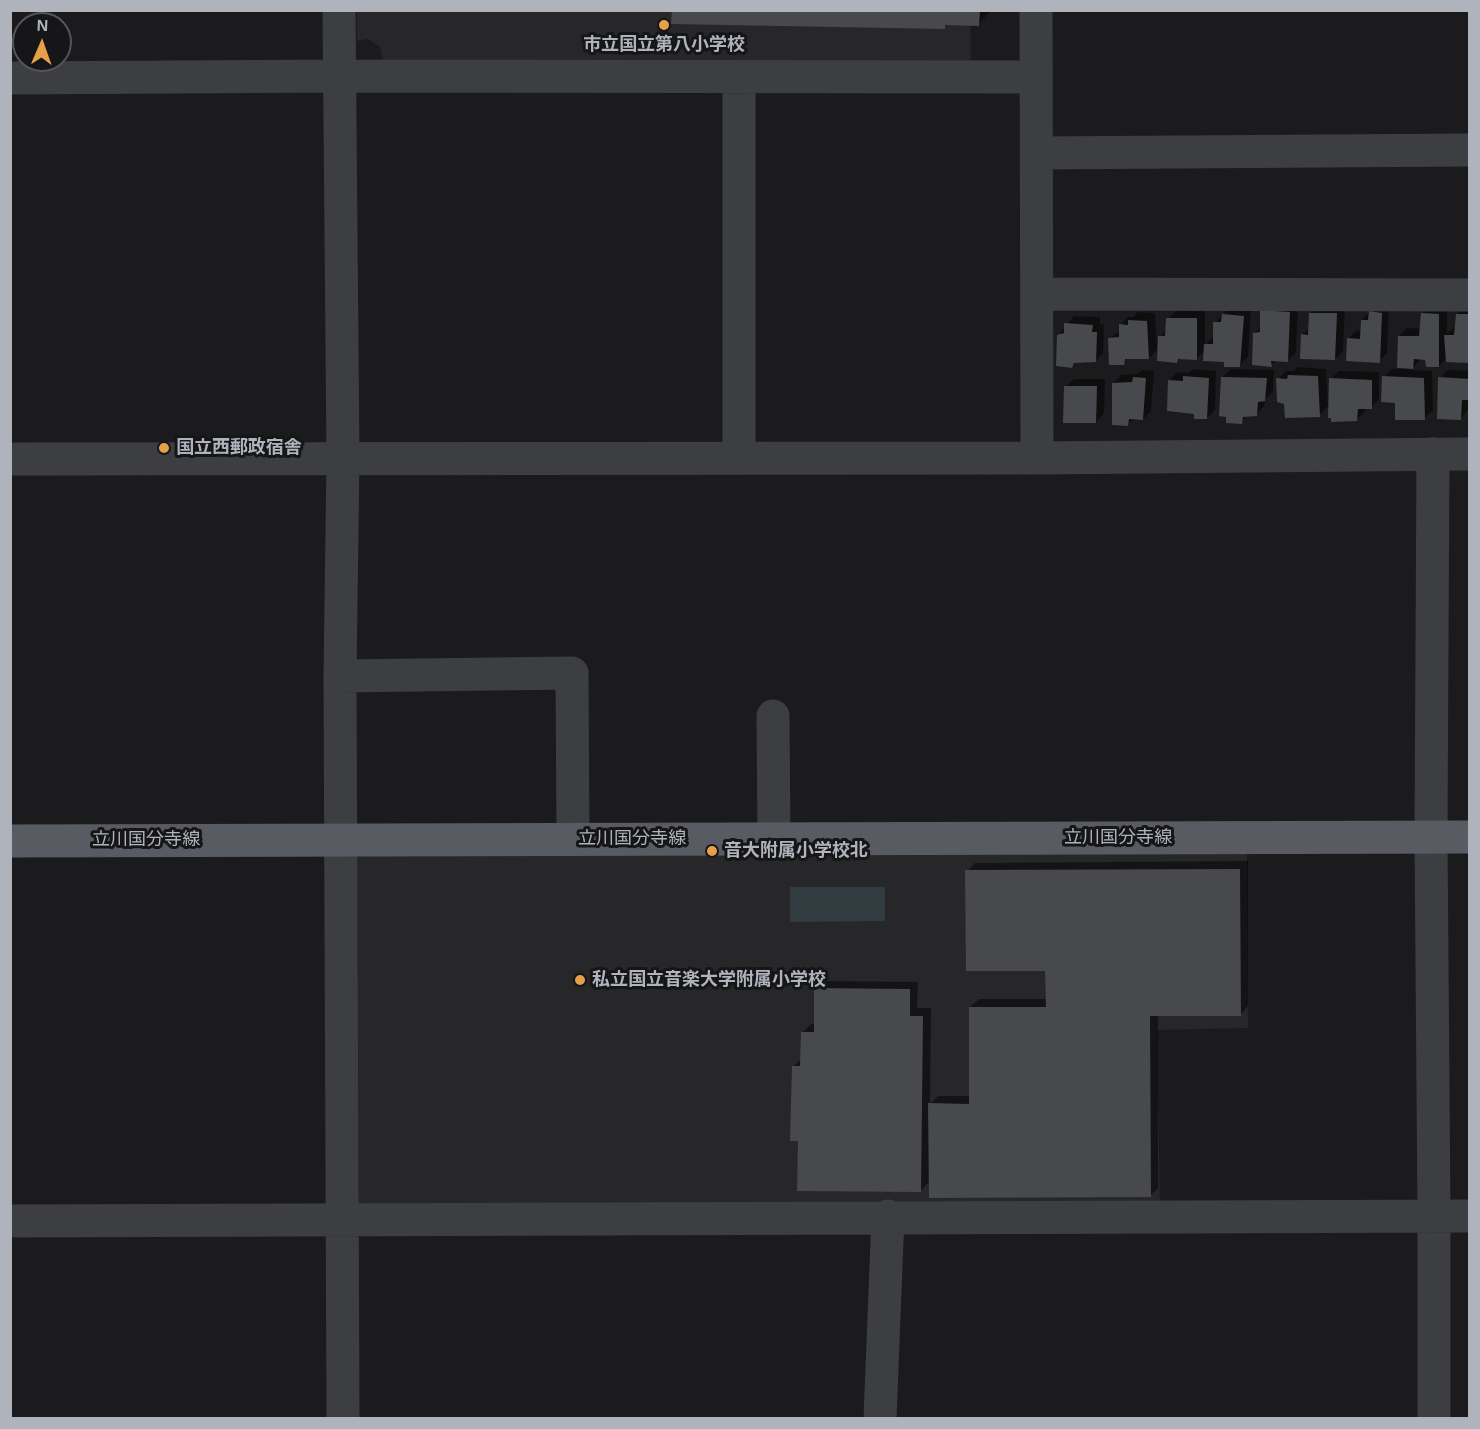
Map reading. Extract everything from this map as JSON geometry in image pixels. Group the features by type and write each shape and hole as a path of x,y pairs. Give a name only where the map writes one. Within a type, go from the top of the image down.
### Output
{"main road":[{"name":"立川国分寺線","path":"10,841 1470,837"}],"street":[{"path":"339,10 343,458 340,676 343,1419"},
{"path":"1036,10 1037,458"},
{"path":"10,78 1036,77"},
{"path":"739,78 739,458"},
{"path":"1036,153 1470,150"},
{"path":"1037,294 1470,295"},
{"path":"1433,454 1431,837 1434,1419"},
{"path":"10,459 1037,458 1470,454"},
{"path":"340,676 572,673 573,839"},
{"path":"773,716 774,839"},
{"path":"10,1221 343,1221 888,1216 1470,1216"},
{"path":"880,1419 888,1216"}],"shaded area":[{"name":"市立国立第八小学校","path":"970,10 971,67 383,63 380,47 368,39 357,41 357,11"},
{"path":"1247,852 1248,1028 1157,1030 1160,1205 359,1208 357,854"},
{"path":"790,887 885,887 885,921 790,922"}],"building":[{"path":"672,10 980,10 979,26 945,25 945,29 671,24"},
{"path":"1260,310 1290,312 1288,362 1271,361 1272,367 1252,365 1253,333 1260,332"},
{"path":"1369,311 1382,313 1380,363 1346,361 1347,338 1360,339 1361,320 1368,320"},
{"path":"1309,313 1337,313 1335,360 1300,359 1301,334 1308,335"},
{"path":"1421,313 1439,314 1439,367 1426,367 1425,360 1414,359 1413,369 1397,368 1398,336 1419,336"},
{"path":"1222,314 1244,316 1240,367 1224,367 1224,362 1203,361 1204,344 1213,344 1213,322 1221,322"},
{"path":"1456,314 1470,314 1470,363 1446,362 1444,335 1454,335"},
{"path":"1166,318 1197,318 1197,360 1178,359 1177,363 1157,361 1158,336 1165,336"},
{"path":"1128,320 1147,321 1149,359 1125,359 1124,365 1109,365 1108,338 1119,337 1119,324 1128,325"},
{"path":"1064,323 1093,325 1092,332 1097,332 1096,362 1074,363 1072,368 1056,366 1057,335 1064,333"},
{"path":"1288,375 1318,376 1320,417 1285,418 1284,404 1277,402 1276,378 1287,379"},
{"path":"1183,376 1209,378 1207,419 1194,419 1194,414 1167,411 1168,380 1183,381"},
{"path":"1382,376 1424,378 1425,420 1395,420 1395,403 1381,402"},
{"path":"1133,377 1146,378 1143,420 1129,419 1128,426 1112,425 1112,383 1132,382"},
{"path":"1221,377 1267,378 1265,401 1258,402 1257,416 1243,417 1242,424 1226,423 1226,417 1219,416"},
{"path":"1438,377 1470,379 1470,400 1462,400 1461,420 1437,419"},
{"path":"1329,378 1372,380 1372,409 1358,409 1357,421 1331,422 1331,418 1328,418"},
{"path":"1064,386 1097,386 1096,423 1063,423"},
{"path":"1240,869 1241,1016 1150,1016 1151,1197 929,1198 928,1103 969,1104 969,1007 1046,1007 1045,971 966,971 965,870"},
{"path":"814,988 910,989 910,1016 923,1016 921,1192 797,1191 798,1141 790,1141 792,1066 800,1066 801,1032 814,1032"}],"place":[{"name":"市立国立第八小学校","path":"664,25"},
{"name":"国立西郵政宿舎","path":"164,448"},
{"name":"音大附属小学校北","path":"712,851"},
{"name":"私立国立音楽大学附属小学校","path":"580,980"}]}
